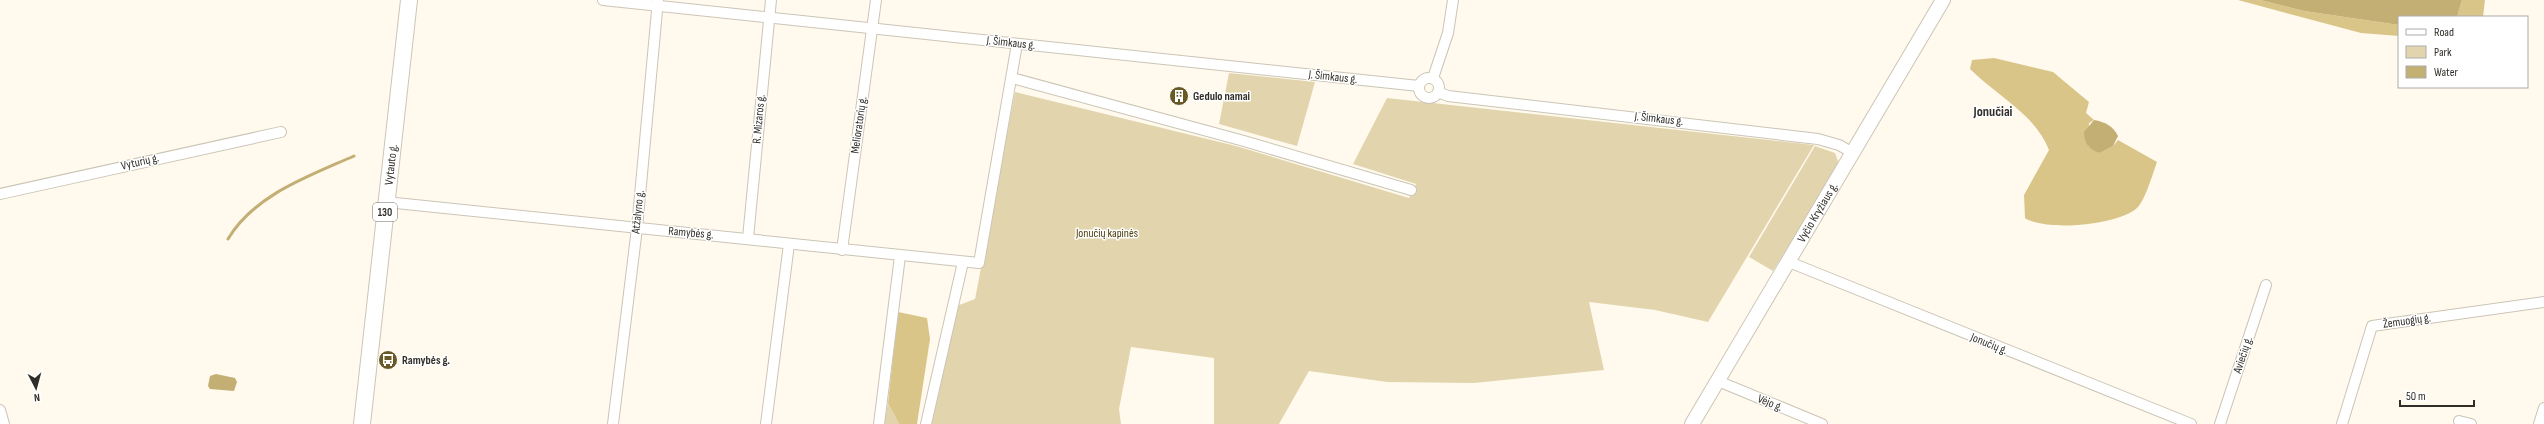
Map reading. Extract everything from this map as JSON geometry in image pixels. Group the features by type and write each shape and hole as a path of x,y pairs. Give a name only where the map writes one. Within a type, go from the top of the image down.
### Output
{"main road":[{"name":"Vytauto g.","path":"362,424 409,0"}],"street":[{"name":"J. Šimkaus g.","path":"603,0 658,3 769,18 1419,86 1420,92 1428,97 1434,96 1438,92 1448,96 1797,136 1839,145 1853,153"},
{"name":"R. Mizaros g.","path":"748,238 771,0"},
{"name":"Melioratorių g.","path":"842,250 876,0"},
{"path":"1433,78 1448,33 1453,0"},
{"name":"Vyčio Kryžiaus g.","path":"1692,424 1943,0"},
{"name":"Atžalyno g.","path":"613,424 637,228 658,3"},
{"path":"1017,44 1012,78 1244,141 1411,190"},
{"name":"Ramybės g.","path":"386,202 748,238 788,244 979,264 1012,78"},
{"path":"1419,86 1424,79 1433,78 1438,82 1438,92"},
{"name":"Vyturių g.","path":"0,194 281,132"},
{"path":"766,424 788,244"},
{"path":"879,424 900,256"},
{"path":"926,424 951,323 962,262"},
{"name":"Jonučių g.","path":"1789,262 2191,424"},
{"name":"Aviečių g.","path":"2220,424 2266,285"},
{"name":"Žemuogių g.","path":"2342,424 2372,326 2544,302"},
{"name":"Vėjo g.","path":"1718,381 1822,424"},
{"path":"2540,424 2544,408"},
{"path":"0,410 4,424"},
{"path":"2459,421 2470,424"}],"green space":[{"path":"1229,73 1315,82 1297,146 1219,124"},
{"name":"Jonučių kapinės","path":"1015,92 1236,146 1409,198 1416,184 1353,164 1387,98 1814,145 1708,322 1655,310 1589,302 1604,370 1474,383 1387,382 1309,371 1279,424 1214,424 1214,358 1131,347 1119,409 1121,424 931,424 954,307 975,299"},
{"path":"1815,146 1835,153 1839,164 1773,271 1749,257"},
{"path":"888,403 899,424 884,424"}],"shaded area":[{"path":"2238,0 2260,0 2304,11 2398,25 2398,36 2361,33"},
{"path":"2462,0 2485,0 2483,16 2457,16"},
{"path":"1994,58 2053,72 2089,102 2086,113 2094,120 2089,123 2088,146 2100,153 2113,146 2118,140 2157,162 2146,193 2137,208 2128,214 2115,219 2082,225 2049,225 2025,218 2024,195 2049,150 2043,137 2035,126 1970,69 1972,60"},
{"path":"898,312 927,318 930,339 917,424 899,424 888,403"}],"water":[{"path":"2260,0 2462,0 2457,16 2398,16 2398,25 2304,11"},
{"path":"2094,120 2108,125 2118,136 2113,146 2100,153 2088,146 2084,136 2084,132"},
{"path":"216,374 235,378 237,382 234,391 210,389 208,386 210,376"}],"waterway":[{"path":"228,239 252,210 267,199 301,179 354,156"}],"place":[{"name":"Gedulo namai","path":"1179,96"},
{"name":"Ramybės g.","path":"388,360"}],"district":[{"name":"Jonučiai","path":"1993,111"}]}
